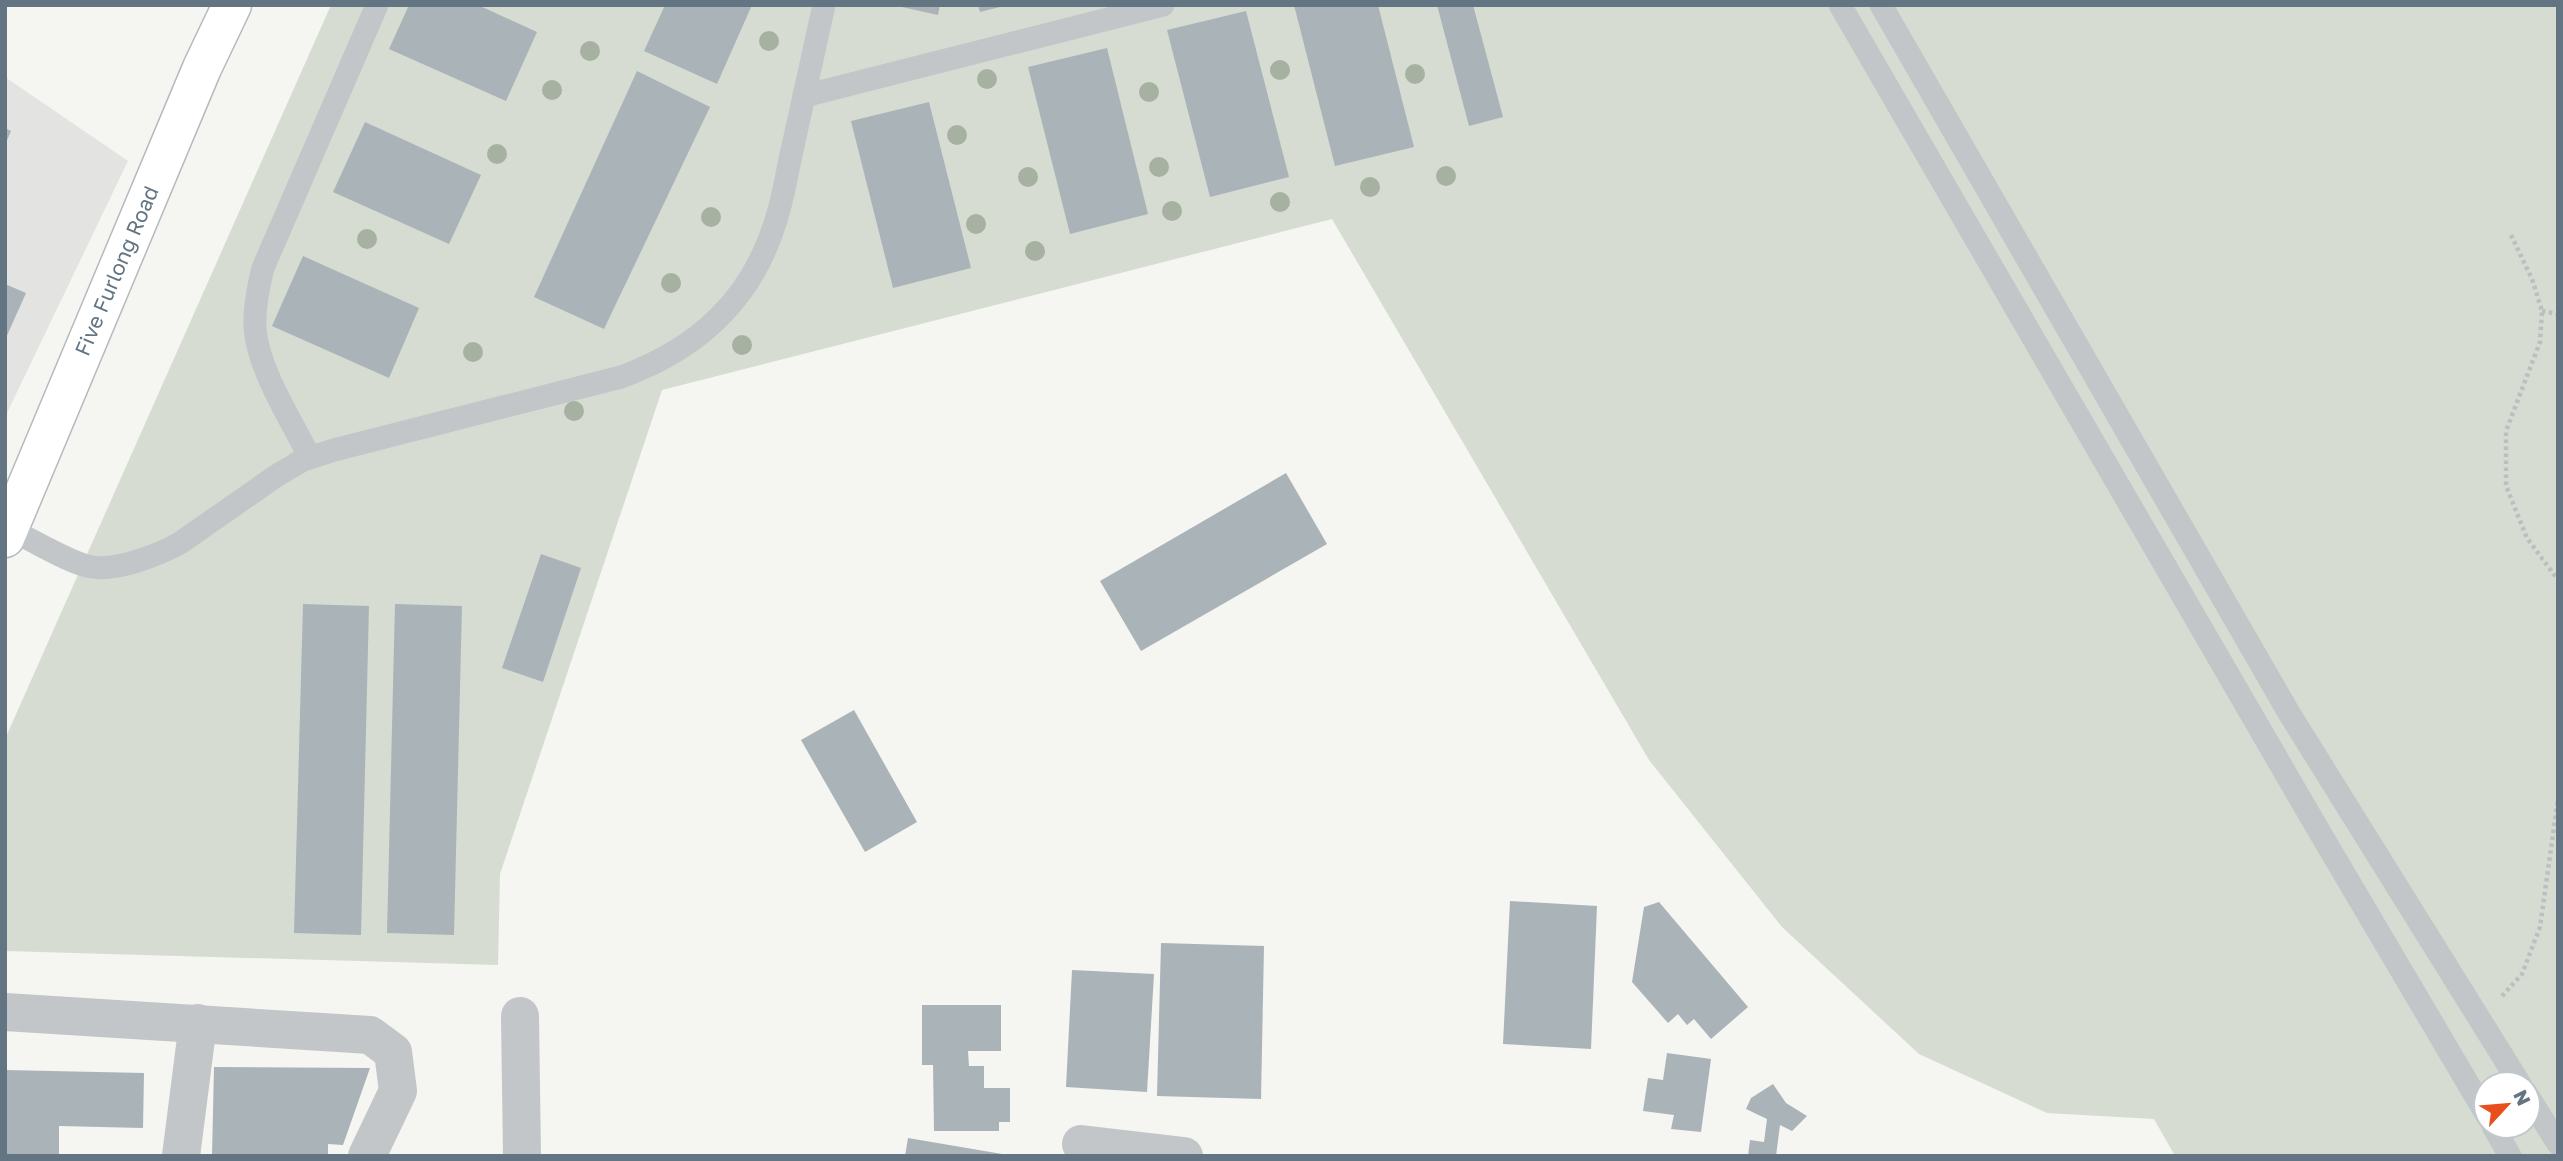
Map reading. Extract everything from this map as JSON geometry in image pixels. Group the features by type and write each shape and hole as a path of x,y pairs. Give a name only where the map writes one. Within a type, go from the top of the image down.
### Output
{"main road":[{"name":"Five Furlong Road","path":"7,533 202,68 232,5"}],"street":[{"path":"5,1012 370,1035 394,1052 398,1091 367,1156"},
{"path":"520,1016 522,1156"},
{"path":"181,1156 198,1023"},
{"path":"1081,1144 1184,1156"}],"lane":[{"path":"310,458 263,364 255,328 256,299 263,268 377,5"},
{"path":"7,533 89,567 104,568 159,554 180,543 276,476 310,458 621,377 651,366 693,342 726,312 757,269 776,220 824,5"},
{"path":"804,96 1163,5"},
{"path":"1840,5 2472,1090"},
{"path":"1881,5 2289,713 2511,1070"},
{"path":"2542,1118 2558,1144"},
{"path":"2501,1140 2510,1156"}],"path":[{"path":"2511,235 2532,279 2542,311 2540,342 2506,430 2506,486 2527,538 2558,580"},
{"path":"2542,311 2558,314"},
{"path":"2481,1021 2522,974 2540,927 2558,799"}],"shaded area":[{"path":"331,5 2558,5 2558,1156 2175,1156 2154,1119 2047,1113 1919,1054 1782,927 1649,760 1332,219 662,390 500,874 498,965 5,951 5,739"},
{"path":"5,77 128,161 5,417"}],"building":[{"path":"409,5 478,5 537,32 506,101 389,49"},
{"path":"665,5 752,5 717,84 644,51"},
{"path":"893,5 940,5 938,15"},
{"path":"978,5 1003,5 1004,6 980,12"},
{"path":"1294,5 1378,5 1414,147 1335,166"},
{"path":"1437,5 1473,5 1503,117 1469,126"},
{"path":"1246,11 1289,177 1210,197 1167,30"},
{"path":"1107,48 1148,214 1070,234 1028,67"},
{"path":"637,71 710,107 604,329 534,297"},
{"path":"929,102 971,268 893,288 851,121"},
{"path":"365,122 481,175 449,244 333,192"},
{"path":"5,128 11,131 5,145"},
{"path":"303,256 419,308 389,378 272,326"},
{"path":"5,284 26,293 5,340"},
{"path":"1286,473 1327,544 1141,651 1100,581"},
{"path":"541,554 581,568 543,682 502,668"},
{"path":"303,604 369,606 361,935 294,933"},
{"path":"395,604 462,606 454,935 387,933"},
{"path":"854,710 917,822 865,852 801,740"},
{"path":"1510,901 1597,906 1591,1049 1503,1044"},
{"path":"1659,902 1748,1007 1711,1039 1694,1019 1687,1025 1678,1014 1668,1023 1632,982 1644,907"},
{"path":"1161,943 1264,946 1261,1099 1157,1096"},
{"path":"1072,970 1154,974 1147,1092 1066,1087"},
{"path":"922,1005 1001,1005 1001,1051 968,1051 969,1066 984,1066 984,1088 1010,1088 1010,1122 999,1122 999,1131 934,1131 933,1065 922,1065"},
{"path":"1667,1053 1711,1059 1701,1132 1671,1129 1674,1115 1643,1111 1648,1078 1663,1080"},
{"path":"214,1067 370,1068 343,1145 328,1144 328,1156 212,1156"},
{"path":"5,1070 144,1073 143,1128 59,1126 59,1156 5,1156"},
{"path":"1773,1084 1786,1103 1807,1116 1792,1131 1780,1125 1776,1156 1748,1156 1750,1140 1764,1142 1767,1119 1746,1109 1751,1098"},
{"path":"908,1138 1002,1154 1002,1156 905,1156"}]}
